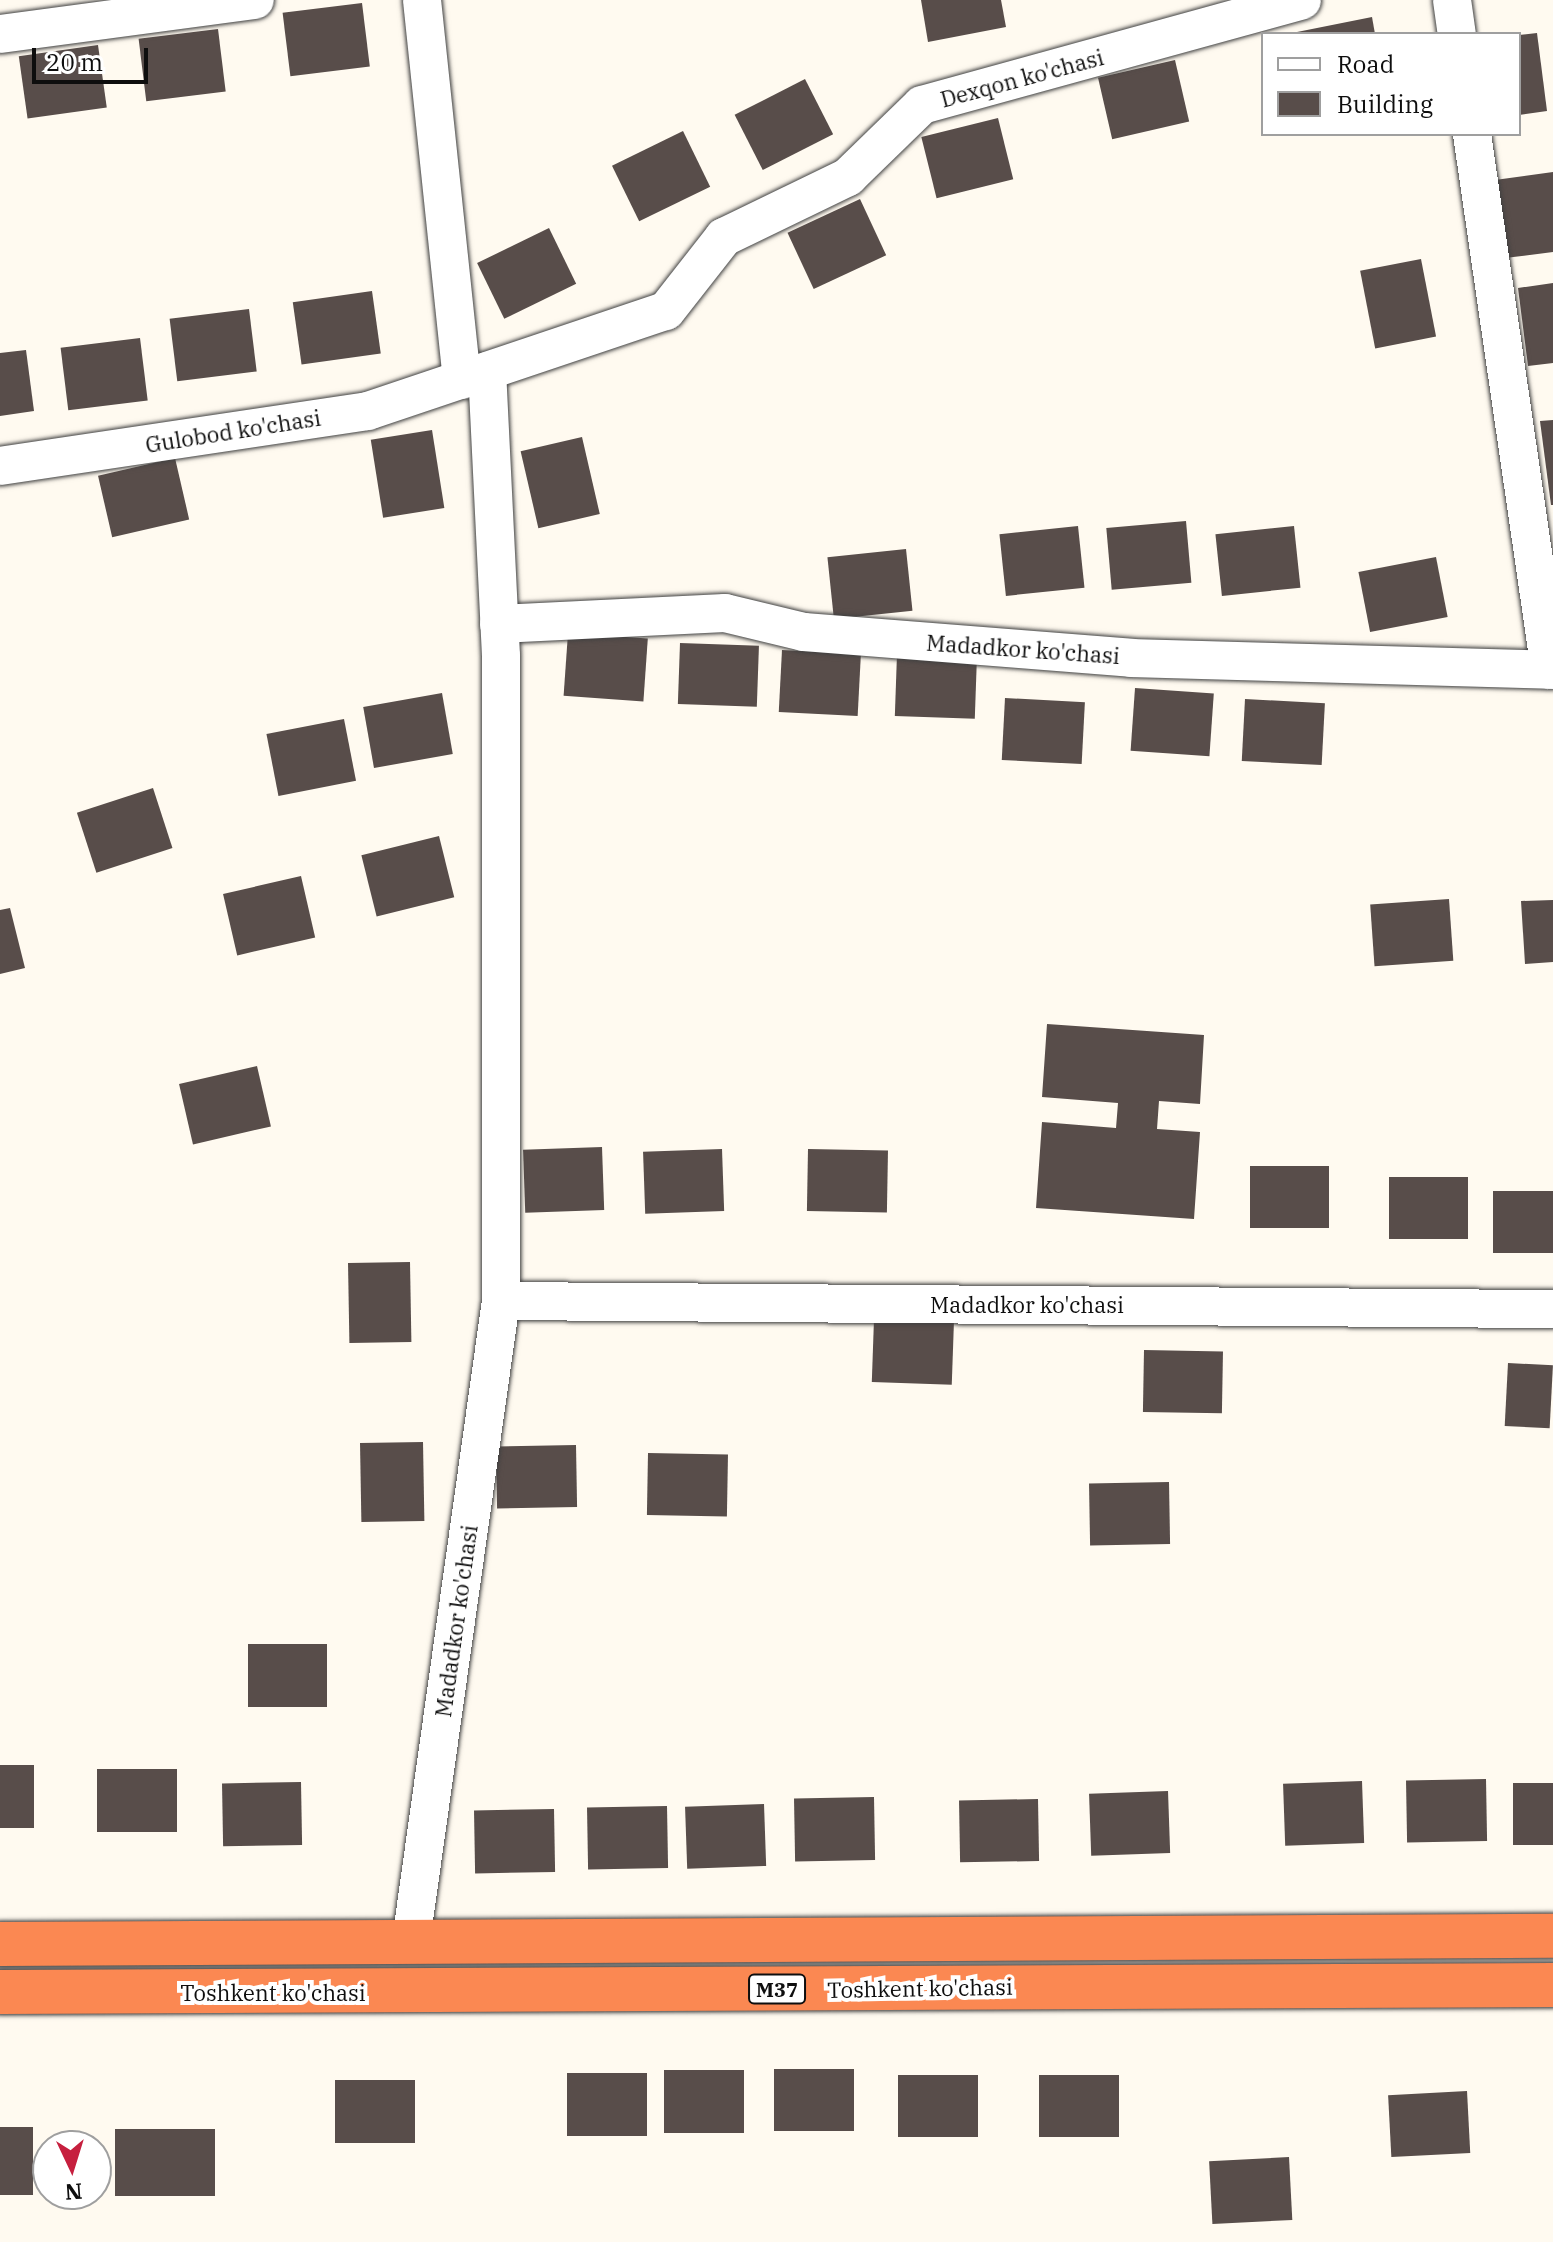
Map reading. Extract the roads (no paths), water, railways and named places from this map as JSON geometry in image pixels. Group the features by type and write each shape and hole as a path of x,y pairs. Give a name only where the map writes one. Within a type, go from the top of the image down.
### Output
{"highway":[{"path":"0,1944 1553,1936"},
{"name":"Toshkent ko'chasi","path":"0,1992 1553,1985"}],"street":[{"path":"0,34 255,0"},
{"path":"422,0 474,375"},
{"name":"Dexqon ko'chasi","path":"474,375 666,311 724,237 848,177 922,105 1302,0"},
{"path":"1452,0 1457,32"},
{"name":"Madadkor ko'chasi","path":"499,624 725,613 804,632 1131,658 1550,670 1472,136"},
{"name":"Gulobod ko'chasi","path":"0,466 368,411 474,375"},
{"name":"Madadkor ko'chasi","path":"411,1941 501,1301 499,624 474,375"},
{"name":"Madadkor ko'chasi","path":"501,1301 1553,1309"}]}
